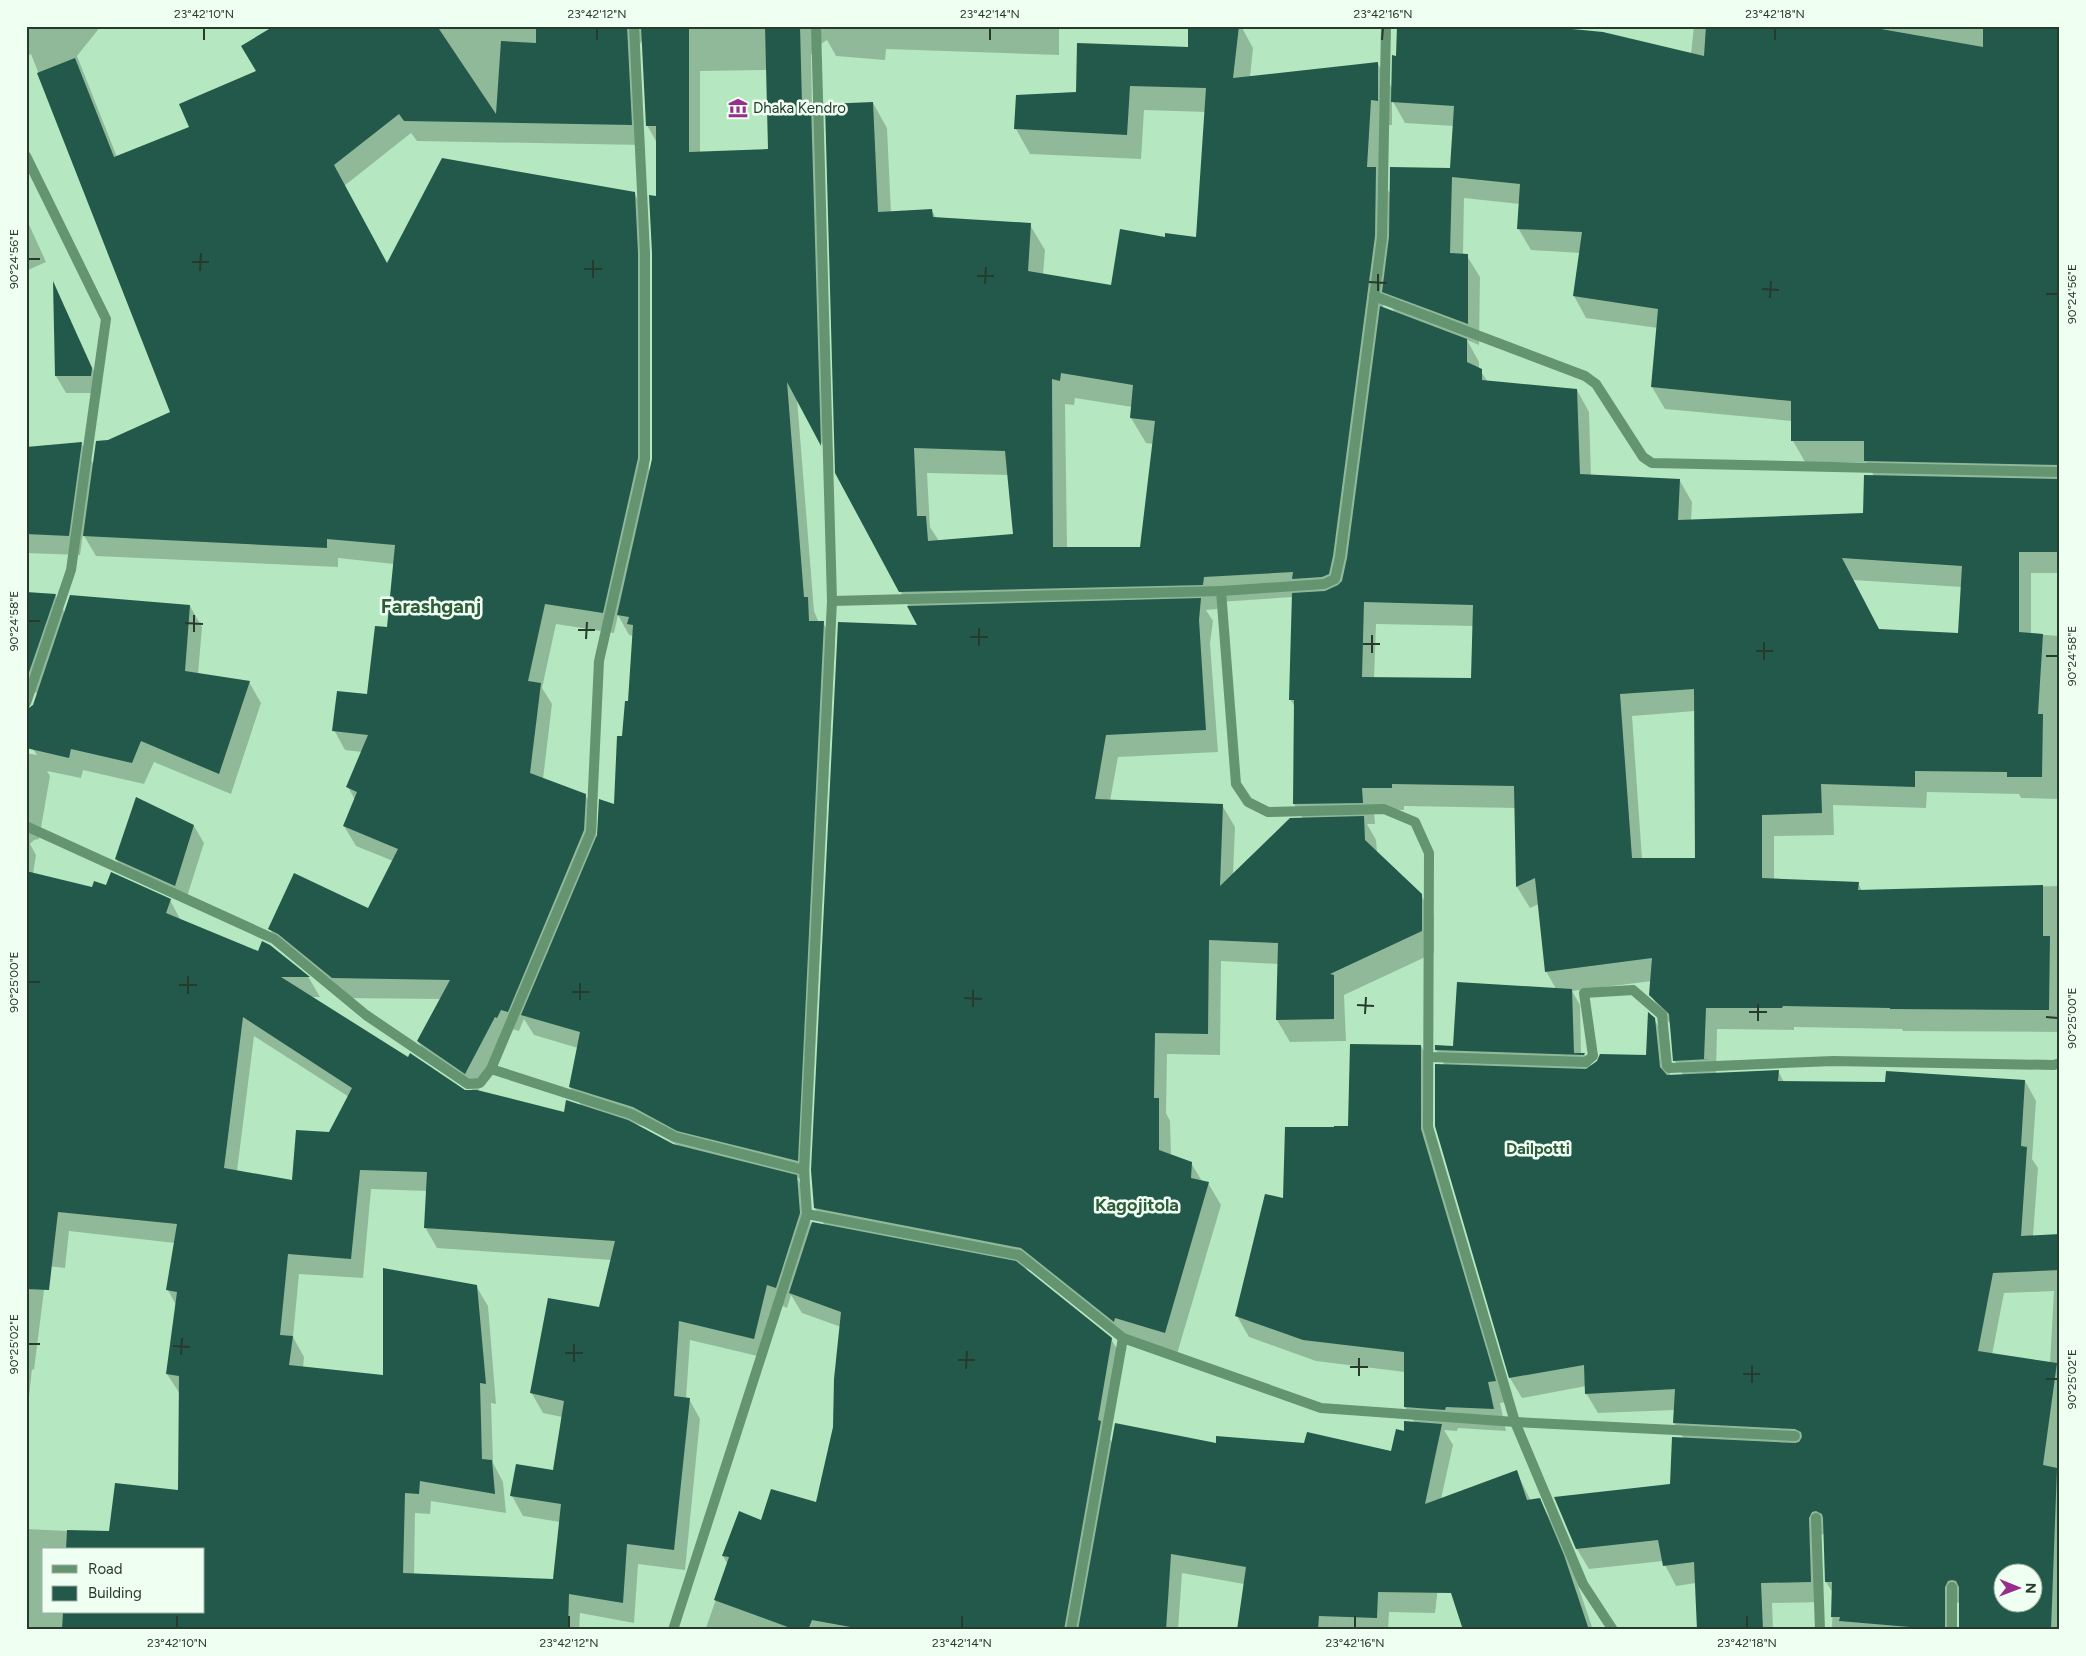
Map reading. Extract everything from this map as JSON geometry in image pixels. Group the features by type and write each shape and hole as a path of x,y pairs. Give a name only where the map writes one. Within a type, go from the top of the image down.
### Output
{"street":[{"path":"26,826 274,939 366,1015 468,1084 480,1083 491,1068 591,832 599,661 645,459 645,253 634,26"},
{"path":"673,1630 807,1214 804,1170 832,601 816,26"},
{"path":"832,601 1221,591 1324,584 1335,579 1340,558 1382,237 1386,26"},
{"path":"26,156 106,319 72,570 26,704"},
{"path":"1374,296 1585,376 1596,384 1643,457 1652,463 2060,472"},
{"path":"1221,591 1236,784 1248,802 1268,812 1384,809 1415,822 1429,853 1428,1127 1516,1422 1583,1584 1613,1630"},
{"path":"1428,1057 1586,1062 1592,1056 1584,992 1633,990 1662,1015 1667,1066 1669,1068 1833,1061 2060,1063"},
{"path":"491,1068 631,1114 675,1137 804,1170"},
{"path":"807,1214 1019,1255 1122,1338 1321,1408 1516,1422 1795,1436"},
{"path":"1071,1630 1122,1338"},
{"path":"1816,1518 1820,1630"},
{"path":"1952,1587 1952,1630"}],"building":[{"path":"274,26 437,26 496,114 501,41 536,43 536,26 627,26 632,125 404,121 399,114 334,165 387,263 442,158 635,192 638,253 638,458 603,613 545,604 528,681 541,683 530,773 586,794 584,830 508,1012 501,1010 497,1018 495,1017 465,1074 417,1041 450,980 332,978 278,934 268,929 294,873 368,908 398,849 343,826 357,792 346,787 368,735 332,731 337,691 367,694 375,626 387,627 395,545 327,539 327,548 83,536 96,441 108,440 170,412 37,73 75,58 114,157 189,127 179,104 256,71 241,46"},
{"path":"641,26 689,26 689,152 768,149 765,26 800,26 802,105 811,104 821,446 787,382 804,597 808,597 809,621 824,621 798,1161 677,1131 633,1107 569,1087 580,1032 521,1015 597,835 599,799 614,804 617,736 622,736 625,701 628,701 633,625 627,624 629,617 617,615 652,459 652,253 649,195 656,196 656,126 646,126"},
{"path":"1188,26 1239,26 1233,78 1378,62 1378,101 1371,100 1367,167 1376,167 1375,236 1333,556 1329,574 1322,577 1292,579 1293,572 1204,577 1203,585 899,592 835,473 825,104 873,102 878,212 932,209 933,217 1031,223 1028,271 1111,285 1120,229 1165,237 1165,233 1196,237 1206,88 1130,86 1127,135 1014,129 1016,95 1076,92 1077,43 1188,47","holes":["1061,373 1133,385 1130,418 1155,421 1140,547 1053,547 1052,379 1060,381","914,448 1005,451 1013,534 928,541 926,516 917,516"]},
{"path":"1397,26 1541,26 1603,32 1704,56 1706,26 1864,26 1983,47 1983,26 2059,26 2057,180 2060,180 2060,465 1864,461 1864,441 1791,441 1791,401 1651,387 1658,309 1573,296 1582,232 1517,229 1520,184 1452,177 1450,253 1468,254 1468,324 1382,292 1389,237 1390,167 1450,168 1454,106 1391,102 1392,55 1396,56"},
{"path":"53,281 92,368 91,376 55,376"},
{"path":"1380,306 1467,339 1467,362 1482,369 1482,380 1577,389 1580,474 1680,479 1678,520 1863,513 1864,475 2060,479 2060,552 2019,552 2019,632 2043,634 2038,714 2043,714 2042,777 2007,777 2007,772 1915,771 1915,787 1821,784 1822,813 1762,815 1762,878 1859,882 1858,890 2043,885 2043,936 2050,936 2049,1010 1783,1006 1782,1008 1706,1008 1704,1059 1709,1059 1673,1061 1669,1014 1649,995 1652,958 1545,972 1535,878 1516,887 1514,786 1392,784 1392,788 1362,788 1363,803 1293,804 1294,700 1289,700 1292,593 1325,591 1338,585 1342,581 1347,558","holes":["1842,558 1962,566 1958,633 1879,629","1364,602 1473,605 1471,678 1362,677","1694,689 1695,858 1632,858 1620,694"]},
{"path":"82,442 69,536 26,534 26,447"},
{"path":"26,592 56,594 26,681"},
{"path":"70,595 190,605 185,671 250,681 219,774 141,741 132,763 71,749 69,758 26,748 26,710 33,705"},
{"path":"1201,598 1199,620 1206,730 1106,735 1095,799 1223,804 1220,886 1290,818 1364,816 1365,840 1422,894 1422,931 1330,974 1334,975 1334,1019 1276,1020 1278,943 1209,940 1208,1034 1155,1033 1154,1098 1159,1098 1159,1150 1192,1162 1191,1178 1209,1182 1165,1333 1115,1318 1114,1322 1021,1248 814,1208 811,1170 838,622 917,625 907,606"},
{"path":"136,797 194,825 175,886 115,859"},
{"path":"26,871 92,887 94,881 106,885 111,872 171,899 166,913 258,951 262,941 270,945 310,977 281,977 408,1057 410,1053 465,1090 477,1090 564,1112 566,1100 628,1120 673,1144 797,1175 800,1213 776,1288 767,1285 754,1339 679,1321 674,1396 690,1398 674,1550 627,1544 623,1603 569,1594 568,1630 62,1630 63,1614 205,1614 205,1548 66,1548 67,1530 109,1531 115,1483 178,1490 179,1376 166,1374 177,1292 166,1290 177,1224 58,1212 49,1290 26,1289","holes":["243,1017 352,1088 329,1132 296,1130 292,1180 224,1168","360,1170 427,1172 424,1228 615,1241 599,1307 548,1298 530,1393 564,1401 553,1470 516,1464 510,1496 561,1504 553,1579 403,1573 405,1493 419,1494 420,1481 495,1494 492,1460 482,1459 480,1383 486,1384 477,1285 383,1268 383,1375 289,1365 293,1336 280,1335 288,1254 351,1259"]},
{"path":"1457,982 1572,989 1574,1053 1585,1053 1584,1055 1435,1050 1435,1045 1453,1046"},
{"path":"1648,1012 1655,1018 1660,1067 1667,1075 1779,1070 1778,1081 1885,1082 1886,1071 2025,1080 2021,1146 2027,1147 2021,1236 2060,1234 2060,1270 1993,1273 1978,1351 2057,1363 2043,1465 2057,1468 2051,1630 1959,1630 1959,1587 1956,1581 1952,1580 1948,1581 1945,1587 1945,1630 1839,1621 1840,1617 1831,1617 1832,1582 1825,1582 1823,1518 1822,1514 1816,1511 1812,1512 1809,1518 1811,1582 1761,1583 1763,1630 1697,1630 1694,1562 1663,1566 1658,1540 1576,1549 1554,1497 1670,1484 1672,1437 1795,1443 1799,1442 1802,1437 1801,1432 1795,1429 1673,1423 1675,1389 1585,1394 1584,1365 1509,1378 1435,1126 1435,1064 1586,1069 1597,1061 1600,1054 1646,1055"},
{"path":"1350,1044 1421,1045 1421,1129 1496,1381 1488,1382 1494,1409 1446,1407 1445,1410 1404,1407 1404,1352 1303,1340 1235,1316 1265,1194 1283,1198 1285,1127 1348,1126"},
{"path":"812,1222 1016,1261 1112,1338 1098,1420 1101,1421 1064,1630 927,1630 897,1627 896,1630 867,1630 812,1620 808,1630 796,1630 714,1600 729,1557 722,1556 739,1511 761,1520 771,1489 816,1502 833,1427 834,1379 841,1312 789,1293"},
{"path":"1404,1421 1442,1424 1425,1504 1517,1470 1527,1500 1540,1498 1564,1555 1589,1630 1463,1630 1451,1593 1378,1592 1377,1618 1319,1616 1318,1630 1237,1630 1246,1567 1171,1554 1166,1630 1078,1630 1115,1423 1216,1443 1216,1436 1304,1443 1307,1432 1391,1451 1396,1429 1404,1431"}],"place":[{"name":"Dhaka Kendro","path":"738,108"}],"district":[{"name":"Farashganj","path":"431,606"},
{"name":"Dailpotti","path":"1538,1148"},
{"name":"Kagojitola","path":"1137,1205"}]}
